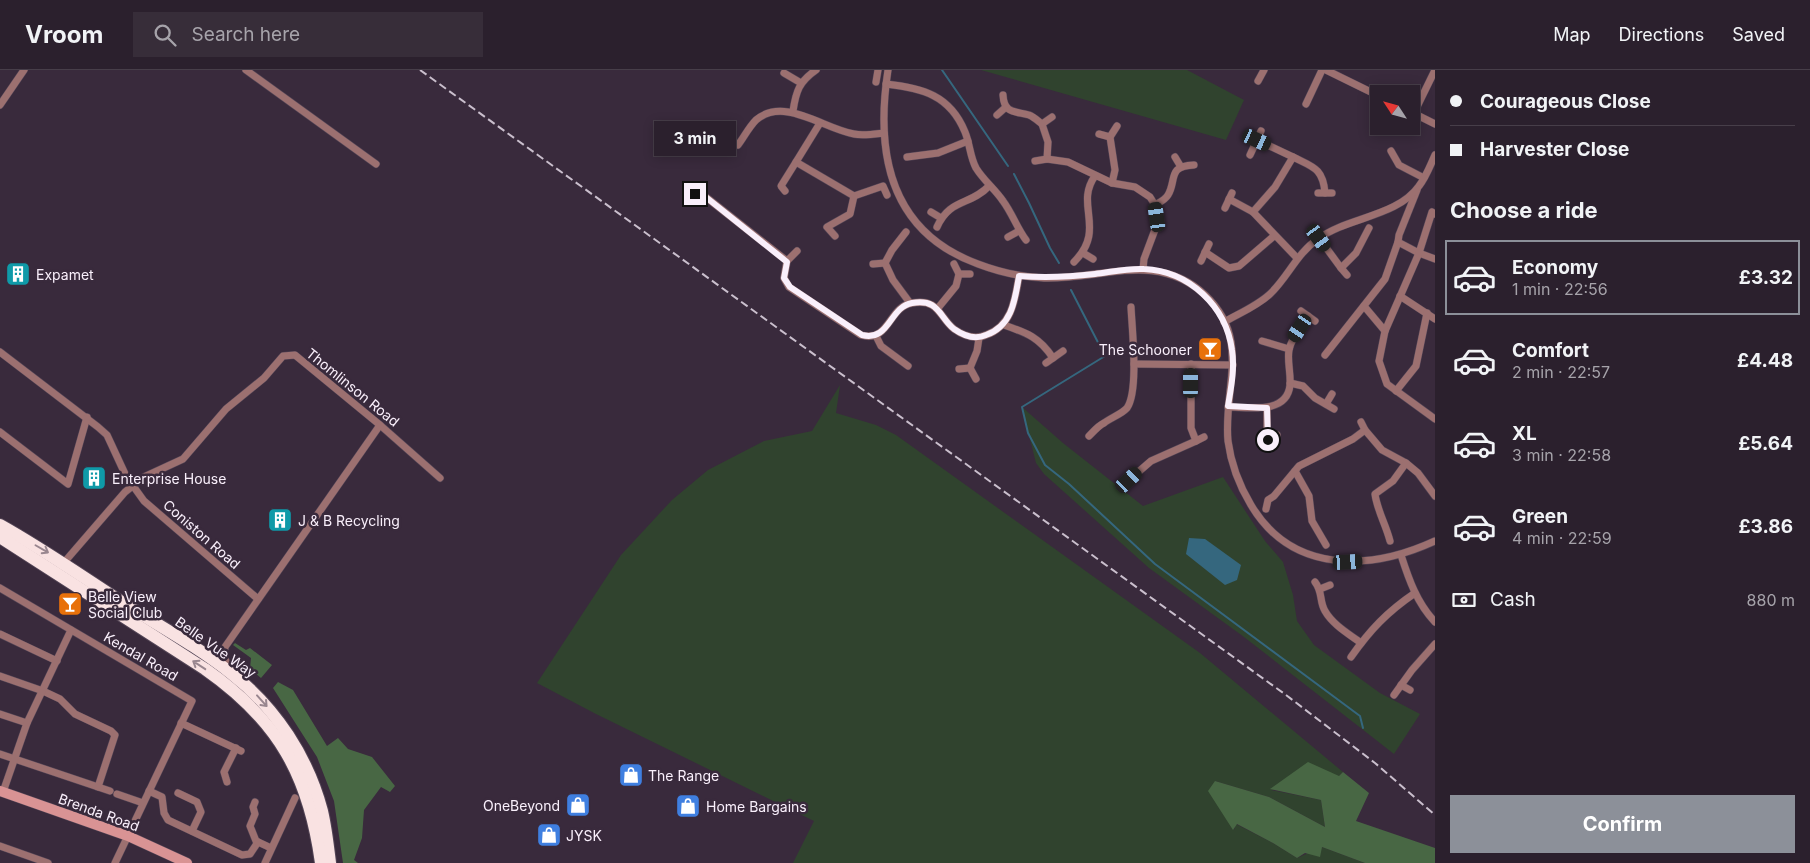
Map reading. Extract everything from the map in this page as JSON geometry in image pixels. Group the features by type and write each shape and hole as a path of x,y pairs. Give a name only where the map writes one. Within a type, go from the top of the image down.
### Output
{"highway":[{"name":"Belle Vue Way","path":"0,525 205,668 254,708 279,741 297,772 315,823 321,863"},
{"name":"Belle Vue Way","path":"0,537 60,567 212,659 233,675 265,705 294,745 314,787 322,811 330,863"}],"main road":[{"name":"Brenda Road","path":"2,792 128,836 187,863"}],"street":[{"path":"0,105 24,70"},
{"path":"246,70 376,164"},
{"path":"793,112 796,94 801,83 816,70"},
{"path":"876,82 878,70"},
{"path":"888,70 884,133 890,170 896,191 907,212 931,238 959,256 992,269 1019,276 1063,278 1143,269 1173,275 1205,295 1224,322 1233,351 1228,406 1229,443 1238,480 1256,514 1284,542 1302,552 1322,558 1348,562 1370,561 1401,555 1435,541"},
{"path":"1258,81 1264,70"},
{"path":"1306,104 1322,70"},
{"path":"1326,70 1370,92"},
{"path":"1420,99 1435,70"},
{"path":"784,73 801,83"},
{"path":"886,84 924,90 947,105 960,122 976,168 1003,201 1026,240"},
{"path":"1002,95 1006,107 1013,112 1028,115 1042,124 1048,142 1047,159"},
{"path":"997,115 1006,107"},
{"path":"738,145 756,120 769,112 793,112 855,135 884,133"},
{"path":"1420,116 1435,124"},
{"path":"1042,124 1052,117"},
{"path":"785,191 781,186 820,123"},
{"path":"1112,183 1115,170 1110,137 1117,126"},
{"path":"1250,156 1261,131"},
{"path":"1099,134 1110,137"},
{"path":"1257,140 1312,166 1320,172 1324,182 1325,193"},
{"path":"907,157 938,153 968,141"},
{"path":"1391,151 1399,165 1424,178"},
{"path":"1325,355 1385,279 1399,235 1418,188 1435,155"},
{"path":"1175,157 1181,167"},
{"path":"1253,212 1275,187 1293,157"},
{"path":"1034,161 1047,159 1068,162 1080,166 1095,176 1112,183 1140,189 1150,197 1155,205 1156,227 1146,251 1143,269"},
{"path":"796,162 854,196 883,186 887,195"},
{"path":"1155,205 1168,196 1172,180 1181,167 1194,165"},
{"path":"1074,262 1083,253 1089,234 1091,224 1088,190 1095,176"},
{"path":"937,227 941,218 958,203 978,196 989,186"},
{"path":"1224,322 1257,304 1271,293 1308,246 1319,238 1335,229 1397,205 1418,188"},
{"path":"695,194 702,194 787,262"},
{"path":"835,236 827,228 850,214 854,196"},
{"path":"1225,208 1230,196 1253,212 1274,236 1298,258"},
{"path":"931,212 941,218"},
{"path":"1435,214 1432,212 1419,253 1385,331 1379,361 1387,384 1435,419"},
{"path":"1341,268 1356,254 1369,228"},
{"path":"1008,237 1019,230"},
{"path":"885,263 906,232"},
{"path":"1356,235 1364,238"},
{"path":"1205,252 1229,268 1233,268 1239,266 1274,236"},
{"path":"1319,238 1347,275"},
{"path":"1398,242 1435,259"},
{"path":"1201,261 1209,244"},
{"path":"797,251 787,262 784,278 790,287 862,335 870,337 876,336 902,308 910,303 927,304 938,308 956,330 962,334 979,338 998,330 1004,325 1012,309 1019,276"},
{"path":"1083,253 1093,259"},
{"path":"873,264 885,263"},
{"path":"885,263 893,280 910,303"},
{"path":"938,308 953,291 959,274 954,264"},
{"path":"959,274 970,274"},
{"path":"1400,296 1435,319"},
{"path":"1364,306 1385,331"},
{"path":"1089,436 1102,424 1126,409 1132,391 1134,364 1131,307"},
{"path":"1301,311 1315,321"},
{"path":"1396,391 1416,366 1427,313"},
{"path":"1228,406 1267,408 1276,405 1284,398 1290,383 1289,349 1292,340 1308,316"},
{"path":"1004,325 1028,333 1039,340 1054,358"},
{"path":"876,336 881,346 908,366"},
{"path":"970,368 977,351 979,338"},
{"path":"1262,341 1289,349"},
{"path":"1046,363 1063,351"},
{"name":"Coniston Road","path":"0,352 107,435 126,476 144,501 258,599"},
{"name":"Thomlinson Road","path":"60,567 132,485 144,477 184,459 226,409 264,378 283,356 295,356 380,424 440,478"},
{"path":"1134,364 1233,365"},
{"path":"1191,364 1191,428 1196,440"},
{"path":"959,369 970,368"},
{"path":"970,368 976,379"},
{"path":"1290,383 1303,386 1315,398 1334,409"},
{"path":"1326,404 1332,394"},
{"path":"1267,408 1267,435 1271,448"},
{"path":"0,432 68,484 86,417"},
{"path":"1361,422 1364,430 1382,450 1418,473 1435,496"},
{"path":"233,675 224,657 225,647 380,424"},
{"path":"1266,509 1268,500 1274,496 1299,466 1353,438 1364,430"},
{"path":"1267,435 1277,435"},
{"path":"1129,480 1157,457 1204,438"},
{"path":"1136,462 1142,469"},
{"path":"1390,541 1376,504 1375,494 1393,481 1406,464"},
{"path":"1295,471 1309,496 1312,520 1326,545"},
{"path":"1313,538 1320,534"},
{"path":"1401,555 1415,593 1426,613 1435,622"},
{"path":"1315,582 1320,589 1324,610 1339,626 1361,643"},
{"path":"1320,589 1330,585"},
{"name":"Kendal Road","path":"0,588 192,701 182,723"},
{"path":"1351,657 1378,622 1415,593"},
{"path":"2,792 27,723 71,630"},
{"path":"0,634 57,661"},
{"path":"1394,695 1412,670 1435,644"},
{"path":"0,676 43,690 60,699 75,714 111,731 115,735 98,787"},
{"path":"1401,685 1410,690"},
{"path":"0,714 27,723"},
{"path":"114,863 182,723 238,749 224,772 227,782"},
{"path":"0,754 143,803"},
{"path":"149,791 162,797 164,813 168,820 246,856 252,852 257,841"},
{"path":"178,793 197,802 200,812 192,831"},
{"path":"265,863 295,798"},
{"path":"255,802 253,807 255,814 250,826 257,841 272,848"},
{"path":"0,846 48,863"}],"green space":[{"path":"981,70 1187,70 1244,100 1226,140"},
{"path":"840,385 836,413 876,425 896,435 1200,653 1343,772 1339,776 1271,790 1321,800 1325,827 1269,797 1215,781 1234,830 1236,824 1297,858 1322,847 1365,863 793,863 814,821 537,683 621,555 672,500 708,470 764,441 812,431"},
{"path":"1022,407 1063,443 1143,506 1223,477 1265,541 1283,562 1293,595 1297,621 1314,645 1380,693 1420,714 1394,754 1244,637 1149,568 1044,474 1036,463"},
{"path":"235,643 246,650 250,648 272,665 261,678 250,669 251,658 233,645"},
{"path":"278,682 293,690 327,746 338,738 348,749 372,757 395,786 390,792 381,787 364,810 362,838 354,860 358,863 343,863 334,801 317,757 273,688"},
{"path":"1308,762 1339,776 1343,772 1369,793 1356,821 1435,848 1435,863 1365,863 1322,847 1320,857 1305,853 1297,858 1237,824 1233,830 1208,791 1215,781 1269,797 1325,827 1321,800 1270,789"}],"water":[{"path":"1189,538 1205,539 1241,565 1237,580 1225,585 1186,554"}],"waterway":[{"path":"942,70 1008,166"},
{"path":"1014,174 1059,263"},
{"path":"1071,290 1105,356 1022,407 1028,433 1045,465 1069,484 1155,564 1360,716 1363,728"}],"railway":[{"path":"420,70 1286,695 1375,763 1435,815"}],"place":[{"name":"Expamet","path":"18,274"},
{"name":"The Schooner","path":"1210,349"},
{"name":"Enterprise House","path":"94,478"},
{"name":"J & B Recycling","path":"280,520"},
{"name":"Belle View Social Club","path":"70,604"},
{"name":"The Range","path":"631,775"},
{"name":"OneBeyond","path":"578,805"},
{"name":"Home Bargains","path":"688,806"},
{"name":"JYSK","path":"549,835"}],"route":[{"path":"695,194 702,194 787,262 784,278 790,287 862,335 870,337 876,336 881,332 902,308 910,303 919,302 938,308 951,326 962,334 979,338 989,335 1004,325 1012,309 1019,276 1063,278 1143,269 1173,275 1205,295 1224,322 1230,336 1233,351 1228,406 1267,408 1268,440"}]}
